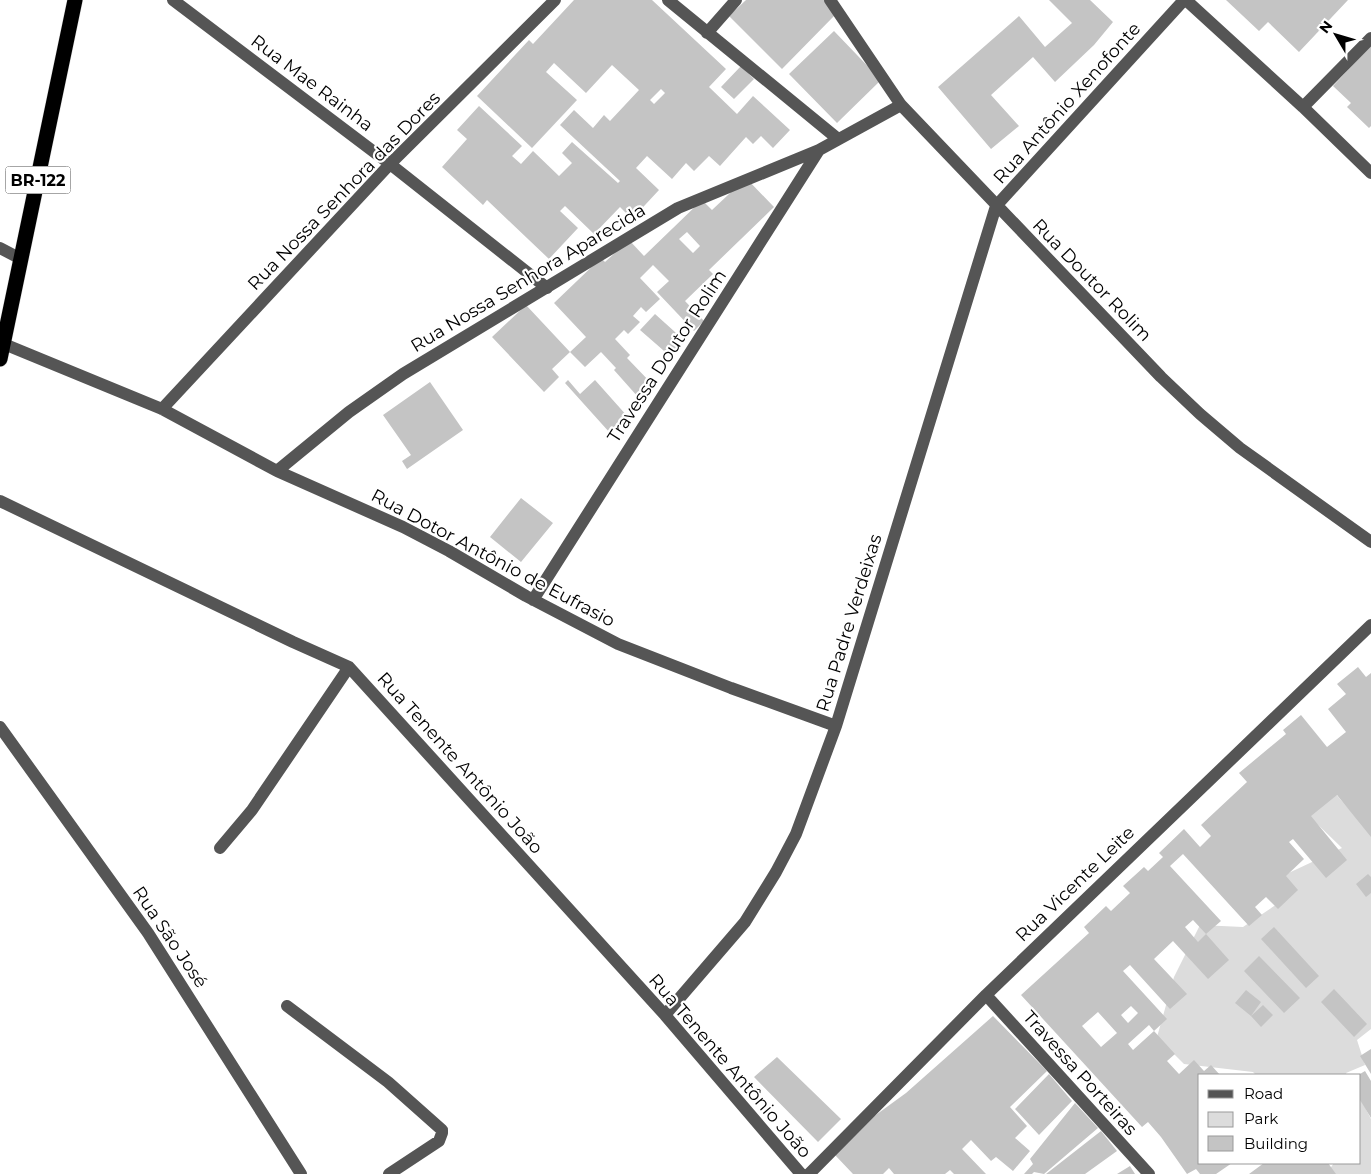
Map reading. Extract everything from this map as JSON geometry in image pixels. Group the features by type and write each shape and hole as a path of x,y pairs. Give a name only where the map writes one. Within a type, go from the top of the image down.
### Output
{"highway":[{"name":"BR-122","path":"0,359 75,0"}],"street":[{"name":"Rua Mae Rainha","path":"173,0 390,164 547,288"},
{"name":"Rua Nossa Senhora das Dores","path":"162,409 390,164 555,0"},
{"path":"668,0 838,139 901,105"},
{"path":"707,33 736,0"},
{"name":"Rua Doutor Rolim","path":"830,0 901,105 1161,377 1240,448 1371,542"},
{"path":"1185,0 1303,106 1371,173"},
{"name":"Rua Antônio Xenofonte","path":"996,206 1185,0"},
{"path":"1303,106 1371,38"},
{"name":"Travessa Doutor Rolim","path":"532,600 818,150 838,139"},
{"name":"Rua Nossa Senhora Aparecida","path":"277,471 349,412 403,374 678,208 818,150"},
{"name":"Rua Padre Verdeixas","path":"665,1015 745,922 776,872 796,834 836,726 996,206"},
{"path":"0,248 21,259"},
{"name":"Rua Dotor Antônio de Eufrasio","path":"4,344 162,409 277,471 403,527 449,551 532,600 618,644 836,726"},
{"name":"Rua Tenente Antônio João","path":"0,501 349,667 665,1015 801,1174"},
{"name":"Rua Vicente Leite","path":"809,1174 986,995 1371,625"},
{"path":"220,848 252,810 349,667"},
{"name":"Rua São José","path":"0,726 148,934 301,1174"},
{"name":"Travessa Porteiras","path":"986,995 1149,1174"},
{"path":"287,1006 388,1082 442,1130 439,1141 389,1174"}],"green space":[{"path":"1333,791 1371,834 1371,1029 1357,1040 1365,1065 1346,1074 1255,1074 1253,1072 1184,1064 1157,1037 1174,977 1200,925 1243,927 1277,904 1280,877 1342,848 1308,815"},
{"path":"1361,1100 1371,1119 1371,1174 1326,1174 1333,1164 1361,1164"}],"building":[{"path":"574,0 652,0 726,69 709,87 737,114 753,96 790,130 773,148 761,136 753,144 746,137 720,166 709,156 694,171 686,163 672,179 647,156 636,168 659,190 632,219 620,207 594,234 565,206 560,211 578,228 549,259 487,200 483,205 442,167 467,139 457,130 479,106 522,146 512,156 521,164 533,151 559,176 572,163 562,153 572,142 618,183 620,181 560,125 574,110 593,128 604,115 610,121 639,90 612,65 586,93 554,63 546,72 577,100 532,148 477,96 529,40 533,44","holes":["661,89 665,93 654,104 650,100"]},
{"path":"746,0 826,0 834,16 782,69 729,16"},
{"path":"1049,0 1090,0 1113,22 1094,45 1055,82 1033,57 991,95 1019,126 991,149 938,87 1019,16 1045,47 1072,23"},
{"path":"1226,0 1348,0 1299,52 1268,22 1259,31"},
{"path":"834,31 881,80 837,123 789,74"},
{"path":"1371,45 1371,126 1369,128 1347,107 1351,103 1333,86"},
{"path":"741,66 754,79 734,99 721,87"},
{"path":"746,178 774,207 709,270 713,274 685,301 704,321 694,331 657,292 669,281 653,265 640,278 660,299 646,312 641,307 633,316 640,322 628,334 624,330 615,339 630,355 627,358 652,384 638,397 601,352 585,367 570,352 586,337 554,303 601,258 605,262 629,240 644,256 702,200 712,210","holes":["687,232 700,246 693,253 679,239"]},
{"path":"526,305 570,352 552,369 559,377 544,392 492,337"},
{"path":"655,314 685,341 671,357 640,330"},
{"path":"568,380 580,394 595,380 628,417 610,433 565,383"},
{"path":"430,382 463,430 407,469 402,461 411,455 383,415"},
{"path":"521,498 553,523 521,562 490,537"},
{"path":"1358,667 1366,677 1371,673 1371,837 1337,795 1311,816 1347,860 1326,878 1293,839 1289,842 1304,859 1286,876 1298,890 1278,909 1266,897 1255,907 1262,915 1249,926 1183,854 1170,866 1221,921 1206,934 1229,960 1208,979 1173,941 1154,959 1187,994 1170,1009 1130,965 1123,971 1167,1019 1154,1031 1175,1054 1167,1061 1179,1074 1194,1060 1204,1071 1211,1065 1219,1074 1198,1074 1198,1164 1231,1164 1216,1174 1200,1174 1196,1169 1187,1174 1148,1122 1142,1127 1021,995 1089,933 1084,927 1106,906 1111,911 1130,893 1123,886 1144,867 1148,871 1163,857 1159,853 1184,829 1200,847 1211,836 1201,825 1247,782 1239,773 1286,734 1283,730 1301,715 1327,747 1346,732 1328,709 1346,694 1337,684","holes":["1193,920 1206,934 1198,942 1185,927","1131,1006 1138,1013 1128,1023 1121,1015","1098,1012 1117,1033 1101,1047 1082,1026","1149,1025 1154,1031 1133,1050 1128,1044"]},
{"path":"1368,874 1371,877 1371,893 1366,897 1356,884"},
{"path":"1274,927 1319,976 1306,988 1261,939"},
{"path":"1259,956 1300,998 1284,1013 1244,971"},
{"path":"1334,989 1367,1024 1354,1037 1321,1002"},
{"path":"1246,990 1261,1002 1251,1016 1235,1003"},
{"path":"1263,1005 1273,1015 1261,1027 1251,1016"},
{"path":"993,1016 1047,1071 1010,1107 1027,1126 1015,1138 1030,1151 1013,1171 996,1157 991,1161 971,1140 962,1149 986,1174 954,1174 950,1170 945,1174 894,1174 889,1168 883,1174 853,1174 835,1155 873,1117 906,1093"},
{"path":"1371,1049 1371,1074 1360,1056"},
{"path":"777,1057 841,1119 818,1142 754,1077"},
{"path":"1365,1071 1371,1081 1371,1118 1361,1102 1360,1074"},
{"path":"1049,1074 1072,1101 1039,1135 1015,1109"},
{"path":"1075,1103 1098,1128 1044,1174 1034,1172 1032,1174 1024,1174 1033,1164 1030,1159"},
{"path":"1101,1131 1117,1151 1085,1174 1046,1174"},
{"path":"1263,1164 1329,1164 1336,1174 1249,1174"},
{"path":"1130,1166 1135,1174 1117,1174"}]}
